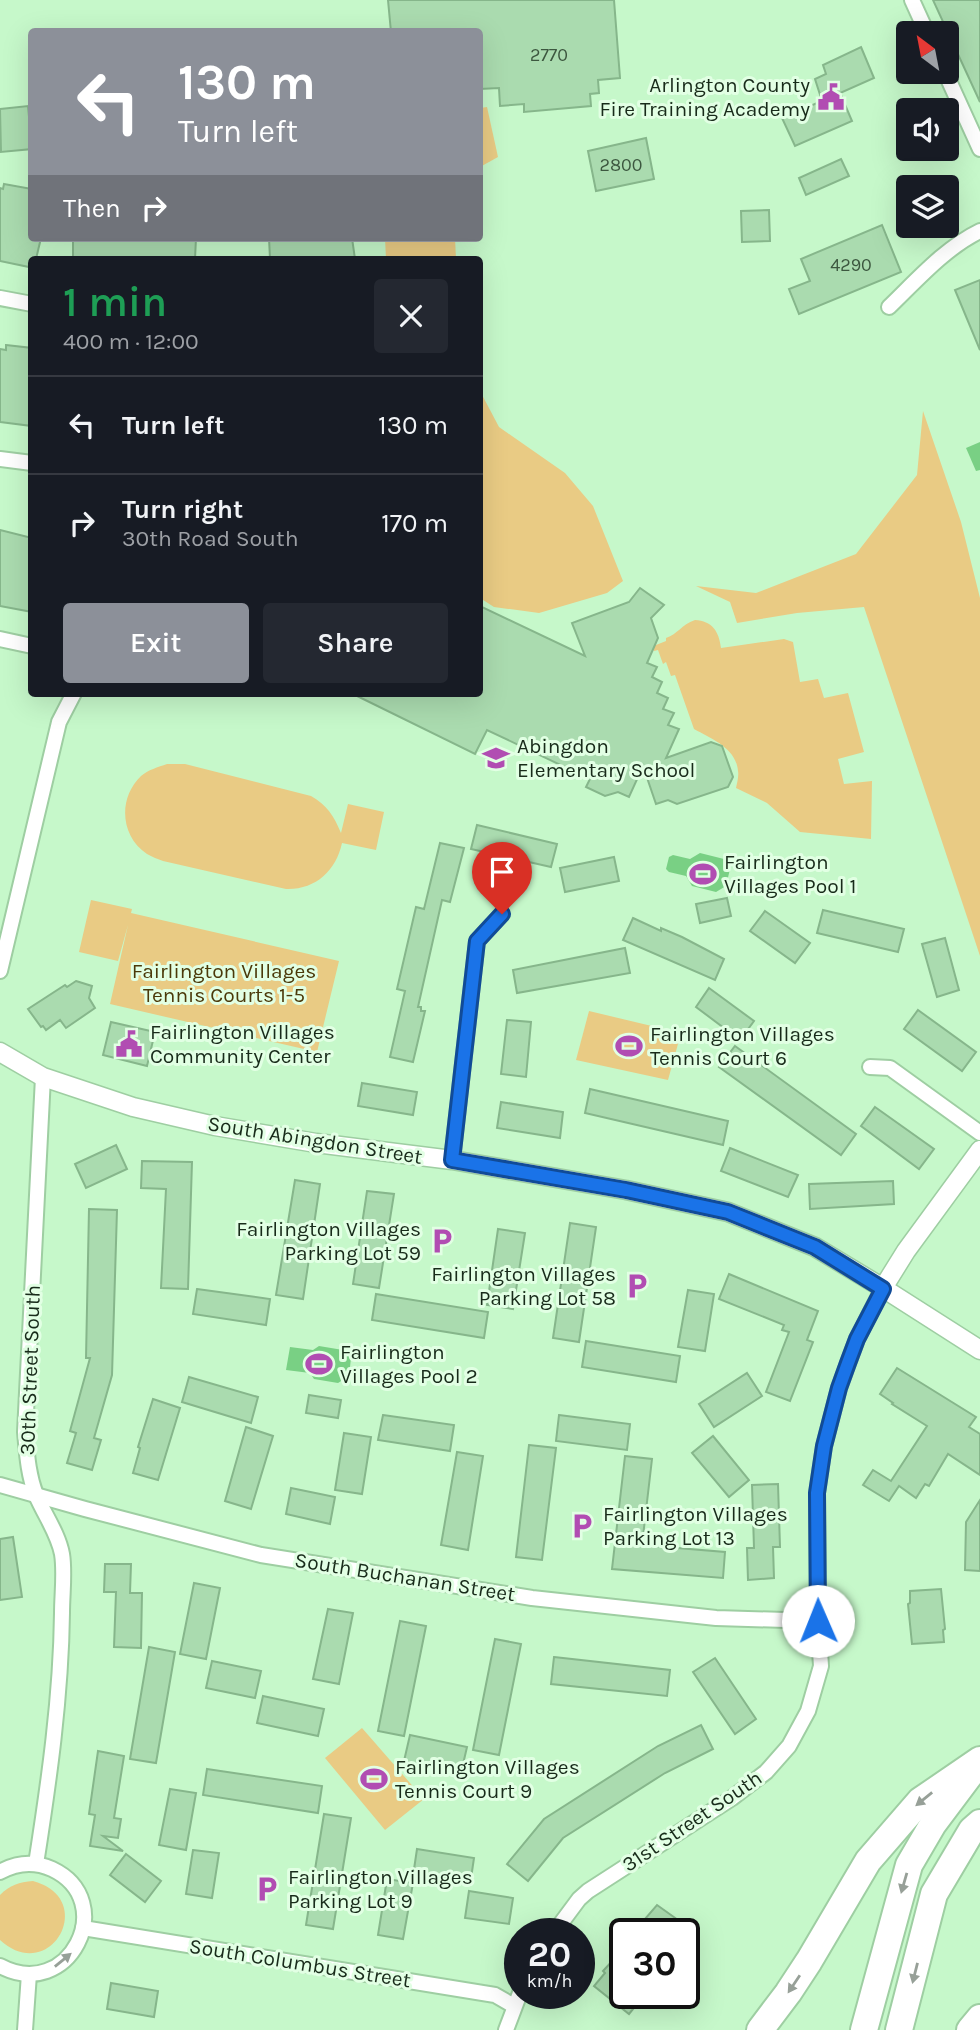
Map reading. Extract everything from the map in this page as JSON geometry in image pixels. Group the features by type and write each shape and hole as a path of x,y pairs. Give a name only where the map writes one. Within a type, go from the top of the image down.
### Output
{"highway":[{"path":"760,2030 809,1961 868,1861 920,1801 980,1762"},
{"path":"864,2030 909,1865 933,1824 980,1762"},
{"path":"899,2030 934,1894 972,1830 980,1823"},
{"path":"970,2030 980,2018"}],"street":[{"path":"912,0 922,21"},
{"path":"950,84 980,149"},
{"path":"889,307 934,263 980,231"},
{"path":"0,298 28,303"},
{"path":"0,460 28,463"},
{"path":"0,639 28,645"},
{"path":"0,971 59,722 72,697"},
{"path":"452,1160 477,941 502,914"},
{"name":"South Abingdon Street","path":"0,1052 43,1077 133,1107 215,1126 316,1143 452,1160 626,1190 728,1212 815,1247 980,1350"},
{"path":"870,1066 890,1068 980,1133"},
{"name":"30th Street South","path":"36,1864 61,1670 62,1565 62,1554 55,1532 36,1495 28,1468 25,1432 43,1077"},
{"name":"31st Street South","path":"565,1918 588,1891 732,1798 766,1772 789,1746 808,1711 821,1665 817,1493 824,1446 843,1376 857,1339 906,1251 980,1150"},
{"name":"South Buchanan Street","path":"0,1485 247,1552 532,1598 716,1618 818,1621"},
{"path":"0,1872 21,1864 36,1864 59,1872 74,1887 83,1907 83,1928 75,1948 57,1967 29,1974 0,1966"},
{"name":"South Columbus Street","path":"83,1928 504,1997"},
{"path":"25,2030 29,1974"},
{"path":"506,2030 513,2009"}],"green space":[{"path":"487,107 498,157 483,165 483,108"},
{"path":"385,242 455,242 456,256 386,256"},
{"path":"483,397 499,427 565,473 593,506 623,581 607,593 539,613 494,607 483,600"},
{"path":"923,411 961,522 980,598 980,956 864,607 797,613 737,623 730,602 696,586 756,593 856,554 917,475"},
{"path":"695,620 706,622 714,628 721,648 784,639 793,642 800,682 818,679 824,698 848,693 864,752 838,759 844,784 872,781 871,839 800,832 767,803 736,788 738,773 733,756 722,745 694,729 675,675 671,676 658,650 654,651 651,647 666,641 666,638"},
{"path":"167,764 185,764 311,796 329,812 341,833 348,804 384,812 376,850 342,843 335,862 323,877 306,886 286,889 155,858 147,854 131,837 125,816 126,806 128,795 141,776"},
{"name":"Fairlington Villages Tennis Courts 1-5","path":"91,900 132,909 131,913 339,961 317,1052 110,1004 128,925 118,961 79,952"},
{"name":"Fairlington Villages Tennis Court 6","path":"589,1011 681,1033 668,1080 576,1060"},
{"name":"Fairlington Villages Tennis Court 9","path":"362,1728 424,1799 385,1830 325,1758"},
{"path":"33,1881 53,1891 63,1904 65,1920 60,1935 50,1946 36,1953 18,1951 0,1940 0,1895 15,1885"}],"shaded area":[{"path":"980,442 980,470 976,471 966,448"},
{"name":"Fairlington Villages Pool 1","path":"700,853 724,859 730,869 726,886 716,892 692,886 686,876 666,869 669,857 673,855 690,859"},
{"name":"Fairlington Villages Pool 2","path":"319,1346 343,1350 351,1358 349,1376 338,1383 314,1379 310,1373 286,1370 290,1347 313,1350"}],"building":[{"path":"388,0 614,0 620,78 598,80 599,93 590,94 591,106 524,112 524,104 500,106 499,88 483,89 483,28 391,28"},
{"path":"933,0 980,0 980,102 959,56 959,21 943,21"},
{"name":"Arlington County Fire Training Academy","path":"861,47 874,78 840,93 852,121 795,146 782,118 822,101 815,79 826,74 823,65"},
{"path":"28,106 28,149 1,152 0,109"},
{"name":"Arlington County Fire Training Academy","path":"646,138 654,179 596,191 588,151"},
{"path":"841,159 849,176 806,195 799,178"},
{"path":"4,184 28,188 28,242 40,242 37,256 28,256 28,267 0,261 0,188 3,189"},
{"path":"769,210 770,241 742,242 741,211"},
{"path":"882,225 901,272 799,314 789,289 810,281 801,259"},
{"path":"73,242 196,242 195,256 73,256"},
{"path":"269,242 353,242 355,256 270,256"},
{"path":"980,280 980,350 955,290"},
{"path":"6,345 28,348 28,426 0,422 0,349 6,350"},
{"path":"0,530 28,537 28,611 0,606"},
{"path":"640,588 664,605 651,618 658,638 647,663 657,667 652,677 662,682 657,693 668,698 663,709 674,713 668,725 679,729 666,758 711,742 722,746 733,777 728,787 677,804 668,800 656,804 643,766 629,797 618,792 605,796 586,787 590,779 487,730 475,754 359,697 483,697 483,607 585,656 572,623 629,602"},
{"path":"477,825 557,844 551,867 471,849"},
{"path":"440,843 464,848 450,902 442,900 418,1007 425,1011 413,1062 390,1057 405,991 397,989 416,907 424,909"},
{"path":"614,857 619,881 565,892 560,868"},
{"path":"727,898 731,916 700,923 696,904"},
{"path":"823,910 904,929 898,952 817,933"},
{"path":"765,911 810,943 795,963 750,931"},
{"path":"633,918 682,937 724,959 715,980 623,940"},
{"path":"945,938 959,990 937,997 922,944"},
{"path":"625,948 630,973 517,993 513,970"},
{"path":"76,981 92,986 89,998 95,1008 66,1028 60,1020 46,1030 41,1027 28,1009"},
{"path":"709,988 754,1021 740,1040 696,1007"},
{"path":"918,1010 976,1052 962,1071 904,1029"},
{"path":"507,1020 531,1022 526,1077 501,1074"},
{"name":"Fairlington Villages Community Center","path":"111,1022 155,1032 147,1066 103,1055"},
{"path":"735,1046 856,1134 841,1155 719,1067"},
{"path":"362,1083 417,1092 413,1115 358,1106"},
{"path":"590,1089 728,1121 723,1145 585,1113"},
{"path":"501,1102 563,1112 560,1138 497,1128"},
{"path":"875,1107 934,1149 919,1169 861,1126"},
{"path":"116,1145 127,1169 86,1188 75,1164"},
{"path":"730,1148 798,1175 788,1197 721,1171"},
{"path":"142,1161 192,1162 188,1289 161,1288 166,1189 141,1188"},
{"path":"295,1180 320,1184 303,1299 276,1295"},
{"path":"893,1181 894,1204 810,1209 809,1184"},
{"path":"367,1191 394,1194 379,1288 353,1284"},
{"path":"89,1209 117,1210 112,1375 94,1438 101,1440 92,1470 67,1463 76,1433 70,1431 90,1358 86,1358"},
{"path":"570,1223 596,1227 579,1342 553,1338"},
{"path":"498,1229 525,1233 513,1309 487,1305"},
{"path":"729,1274 818,1311 807,1340 813,1342 790,1401 766,1392 789,1332 782,1330 784,1325 719,1299"},
{"path":"197,1289 270,1299 266,1325 193,1314"},
{"path":"688,1290 714,1294 705,1351 678,1347"},
{"path":"376,1294 488,1312 484,1338 372,1320"},
{"path":"586,1341 680,1356 676,1382 582,1367"},
{"path":"897,1368 976,1417 969,1427 980,1434 980,1475 948,1454 929,1486 925,1484 916,1498 899,1486 889,1501 863,1485 873,1470 891,1481 927,1426 880,1394"},
{"path":"747,1373 762,1396 714,1427 699,1404"},
{"path":"189,1377 258,1397 251,1423 182,1402"},
{"path":"309,1395 341,1400 338,1418 306,1413"},
{"path":"153,1399 180,1408 158,1480 133,1473"},
{"path":"383,1415 454,1425 450,1451 378,1440"},
{"path":"559,1415 630,1424 627,1450 556,1441"},
{"path":"246,1427 273,1436 251,1509 225,1501"},
{"path":"344,1433 371,1437 362,1494 335,1490"},
{"path":"713,1436 749,1480 729,1497 692,1453"},
{"path":"529,1445 556,1448 542,1560 516,1557"},
{"path":"457,1452 483,1456 468,1550 441,1545"},
{"path":"625,1456 652,1459 642,1545 725,1552 723,1578 612,1569"},
{"path":"778,1484 780,1547 773,1547 774,1578 748,1580 747,1548 754,1548 752,1485"},
{"path":"291,1488 335,1497 330,1524 286,1514"},
{"path":"980,1500 980,1571 965,1570 966,1522"},
{"path":"13,1537 22,1597 0,1600 0,1539"},
{"path":"105,1564 131,1564 130,1593 142,1593 141,1648 114,1647 116,1592 104,1592"},
{"path":"194,1583 220,1588 206,1659 180,1654"},
{"path":"941,1589 944,1642 912,1644 908,1604 910,1591"},
{"path":"328,1609 353,1613 339,1684 313,1679"},
{"path":"400,1621 426,1626 404,1736 378,1731"},
{"path":"495,1639 521,1644 499,1755 473,1750"},
{"path":"149,1647 175,1652 156,1763 130,1759"},
{"path":"554,1657 670,1670 667,1696 551,1684"},
{"path":"715,1658 756,1719 735,1734 693,1672"},
{"path":"212,1661 261,1671 255,1698 206,1688"},
{"path":"263,1696 324,1709 318,1736 257,1723"},
{"path":"701,1725 713,1749 665,1773 563,1838 528,1881 507,1864 544,1819 658,1746"},
{"path":"410,1735 467,1747 461,1773 404,1761"},
{"path":"98,1751 124,1756 114,1818 121,1819 118,1838 103,1836 123,1851 90,1846 95,1815 89,1814"},
{"path":"207,1769 322,1786 318,1813 203,1795"},
{"path":"170,1789 196,1793 186,1850 159,1845"},
{"path":"324,1814 351,1818 333,1929 306,1925"},
{"path":"417,1849 474,1858 470,1885 413,1876"},
{"path":"193,1850 219,1853 212,1898 186,1894"},
{"path":"126,1854 161,1881 145,1902 110,1875"},
{"path":"387,1879 413,1883 403,1939 378,1935"},
{"path":"469,1891 513,1898 510,1918 504,1918 504,1923 465,1918"},
{"path":"657,1905 675,1918 646,1918"},
{"path":"609,1964 609,1998 595,1987 605,1973 603,1971"},
{"path":"111,1983 158,1991 154,2017 107,2009"}],"place":[{"name":"Arlington County Fire Training Academy","path":"831,97"},
{"name":"Abingdon Elementary School","path":"496,758"},
{"name":"Fairlington Villages Pool 1","path":"703,874"},
{"name":"Fairlington Villages Community Center","path":"129,1044"},
{"name":"Fairlington Villages Tennis Court 6","path":"629,1046"},
{"name":"Fairlington Villages Parking Lot 59","path":"442,1241"},
{"name":"Fairlington Villages Parking Lot 58","path":"637,1286"},
{"name":"Fairlington Villages Pool 2","path":"319,1364"},
{"name":"Fairlington Villages Parking Lot 13","path":"582,1526"},
{"name":"Fairlington Villages Tennis Court 9","path":"374,1779"},
{"name":"Fairlington Villages Parking Lot 9","path":"267,1889"}],"route":[{"path":"502,914 477,941 452,1160 626,1190 728,1212 815,1247 883,1289 857,1339 839,1388 824,1446 817,1493 818,1621"}]}
